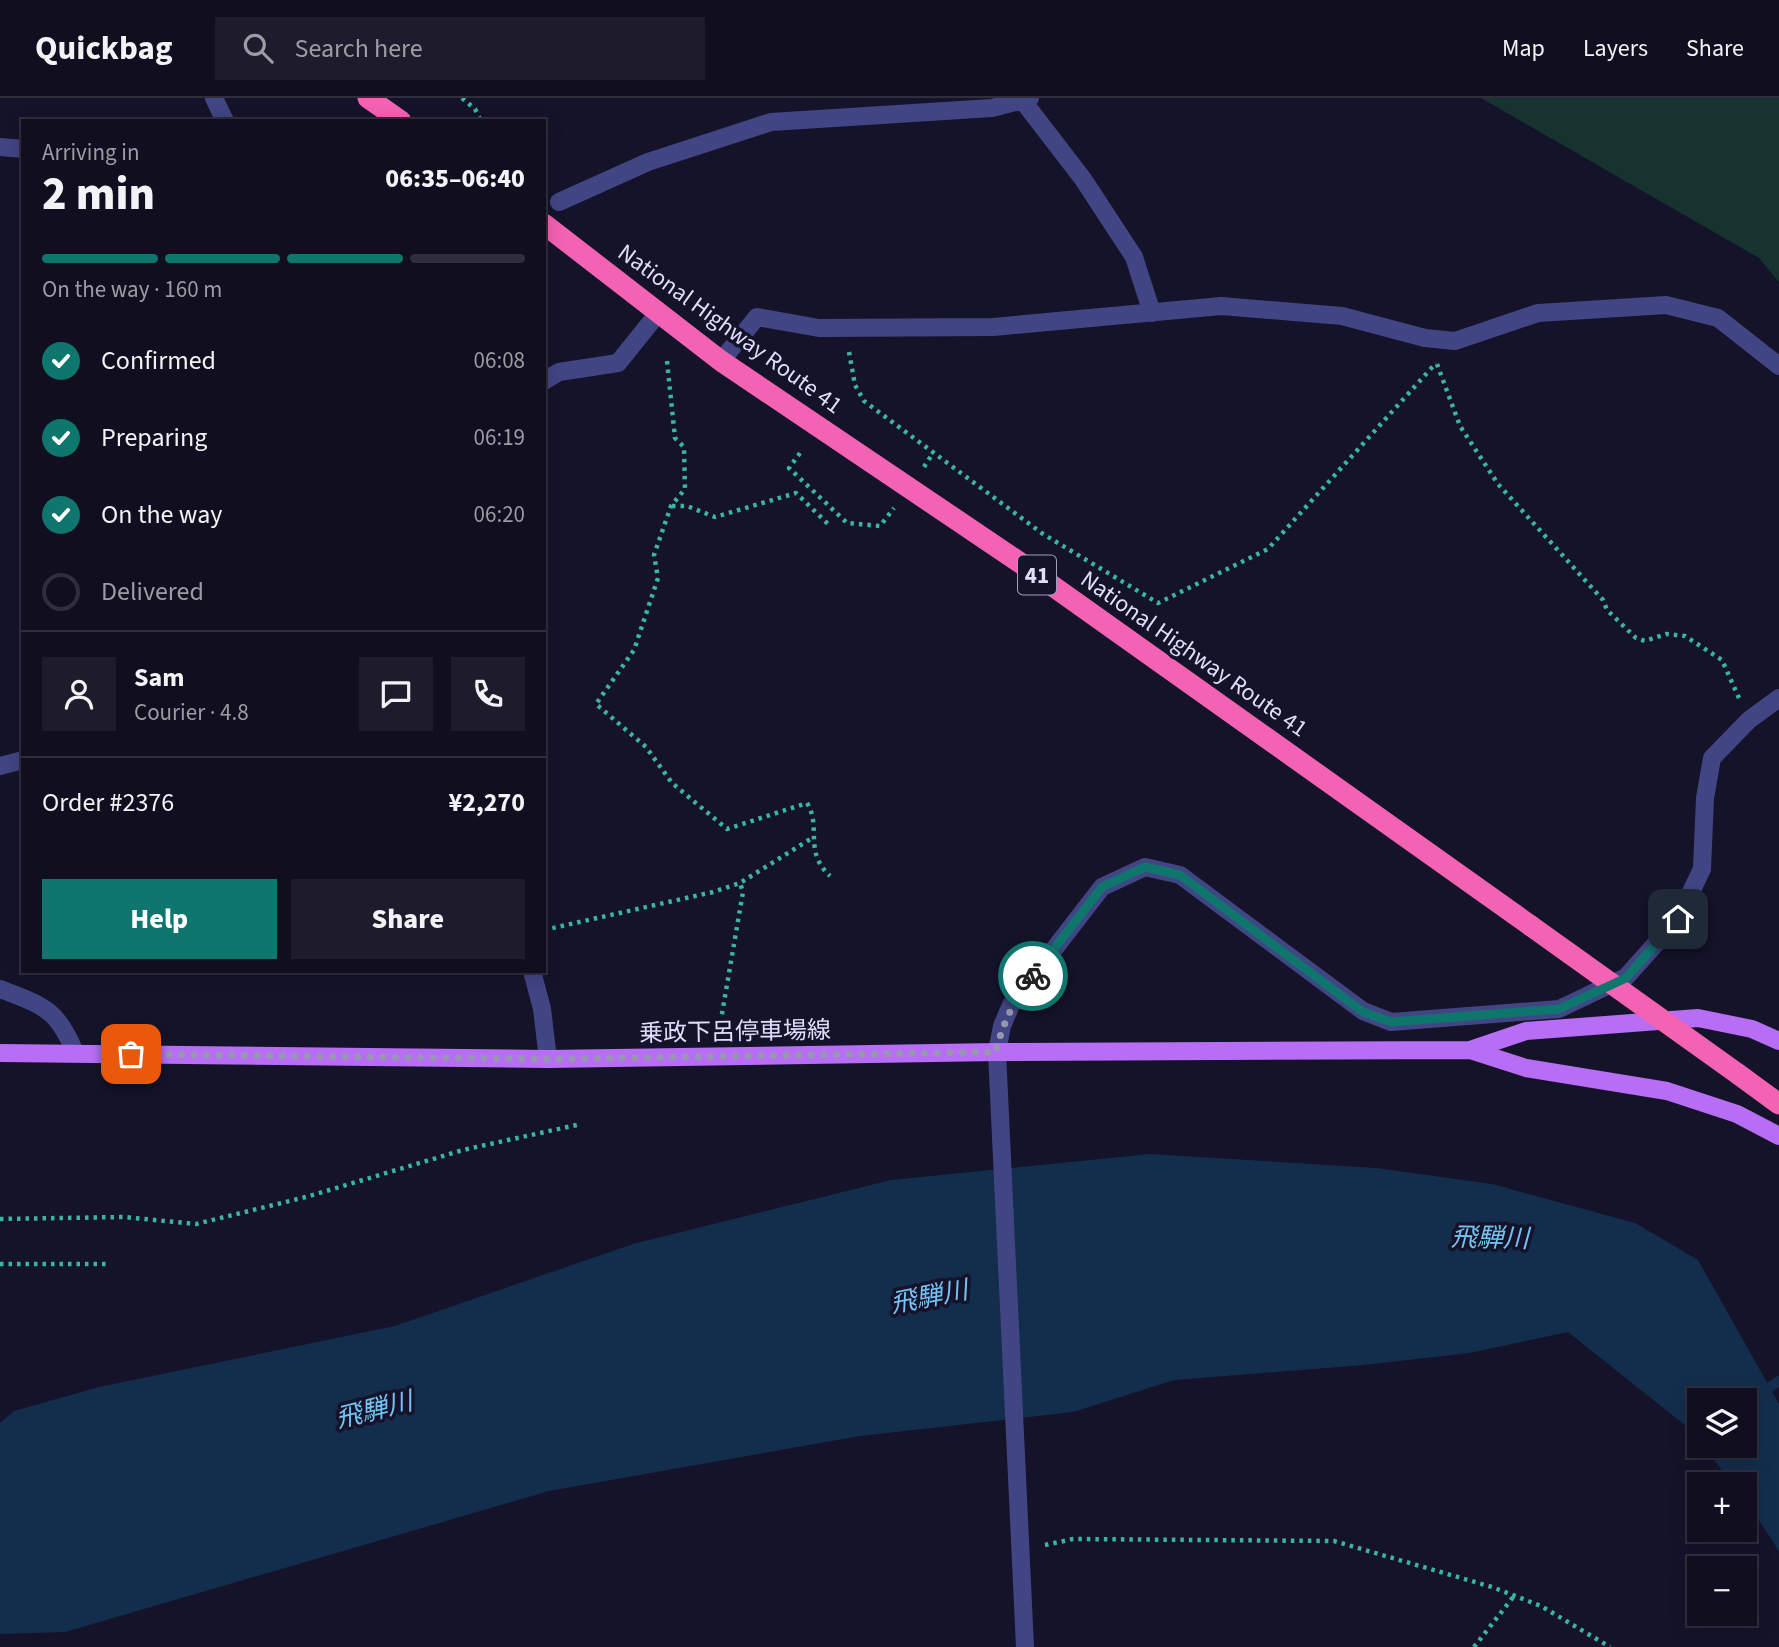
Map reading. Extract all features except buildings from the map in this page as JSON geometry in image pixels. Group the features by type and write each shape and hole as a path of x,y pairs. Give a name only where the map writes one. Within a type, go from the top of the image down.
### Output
{"highway":[{"path":"368,98 398,119"},
{"name":"National Highway Route 41","path":"546,226 721,361 1019,562 1779,1104"}],"main road":[{"path":"1470,1051 1526,1031 1698,1018 1752,1029 1779,1041"},
{"name":"乗政下呂停車場線","path":"0,1053 548,1059 996,1052 1470,1051"},
{"path":"1470,1051 1526,1068 1667,1091 1737,1114 1779,1136"}],"street":[{"path":"214,98 224,119"},
{"path":"559,202 648,162 771,122 992,108 1026,99 1134,257 1152,313"},
{"path":"0,147 21,149"},
{"path":"721,361 757,317 819,328 993,327 1221,306 1296,310 1342,316 1425,338 1447,341 1486,332 1538,313 1666,305 1718,318 1779,366"},
{"path":"546,379 559,372 618,363 659,312"},
{"path":"1025,1647 996,1052 1002,1026 1011,1005 1102,887 1145,867 1180,875 1363,1012 1391,1022 1559,1009 1626,978 1678,919 1702,869 1705,798 1712,758 1749,720 1779,698"},
{"path":"0,766 21,761"},
{"path":"533,973 542,1009 548,1059"},
{"path":"0,989 48,1010 65,1027 75,1053"}],"path":[{"path":"462,98 475,108 480,119"},
{"path":"845,328 855,385 864,401 1043,534 1158,603 1268,548 1436,363 1447,341"},
{"path":"667,361 675,438 684,447 685,489 671,506 654,555 658,579 634,650 596,705 646,747 672,783 727,829 807,803 813,813 812,838 819,866 830,876"},
{"path":"1436,363 1460,426 1497,484 1603,600 1607,610 1636,638 1645,641 1666,634 1685,636 1723,660 1749,720"},
{"path":"800,453 789,468 847,523 880,526 896,505"},
{"path":"918,474 933,453"},
{"path":"671,506 687,506 715,517 796,493 828,524"},
{"path":"546,930 713,892 740,883 812,838"},
{"path":"720,1056 719,1021 743,892 740,883"},
{"path":"0,1219 124,1217 196,1224 306,1197 463,1150 581,1124"},
{"path":"0,1264 109,1264"},
{"path":"1020,1550 1073,1539 1334,1541 1446,1572 1541,1606 1610,1647"},
{"path":"1474,1647 1514,1596"}],"green space":[{"path":"1481,98 1779,98 1779,282 1759,258"}],"water":[{"name":"飛騨川","path":"1150,1154 1376,1168 1492,1184 1635,1223 1698,1260 1779,1404 1779,1552 1757,1516 1757,1472 1724,1472 1712,1458 1757,1458 1757,1388 1687,1388 1687,1427 1568,1332 1469,1353 1363,1365 1174,1380 1073,1412 860,1436 549,1491 65,1632 0,1634 0,1423 14,1411 99,1387 395,1326 633,1244 891,1180"}],"waterway":[{"path":"1759,1394 1779,1381"}],"way so far":[{"path":"131,1054 548,1059 996,1052 1002,1026 1011,1005 1033,976"}],"route":[{"path":"1033,976 1102,887 1145,867 1180,875 1363,1012 1391,1022 1559,1009 1626,978 1678,919"}]}
